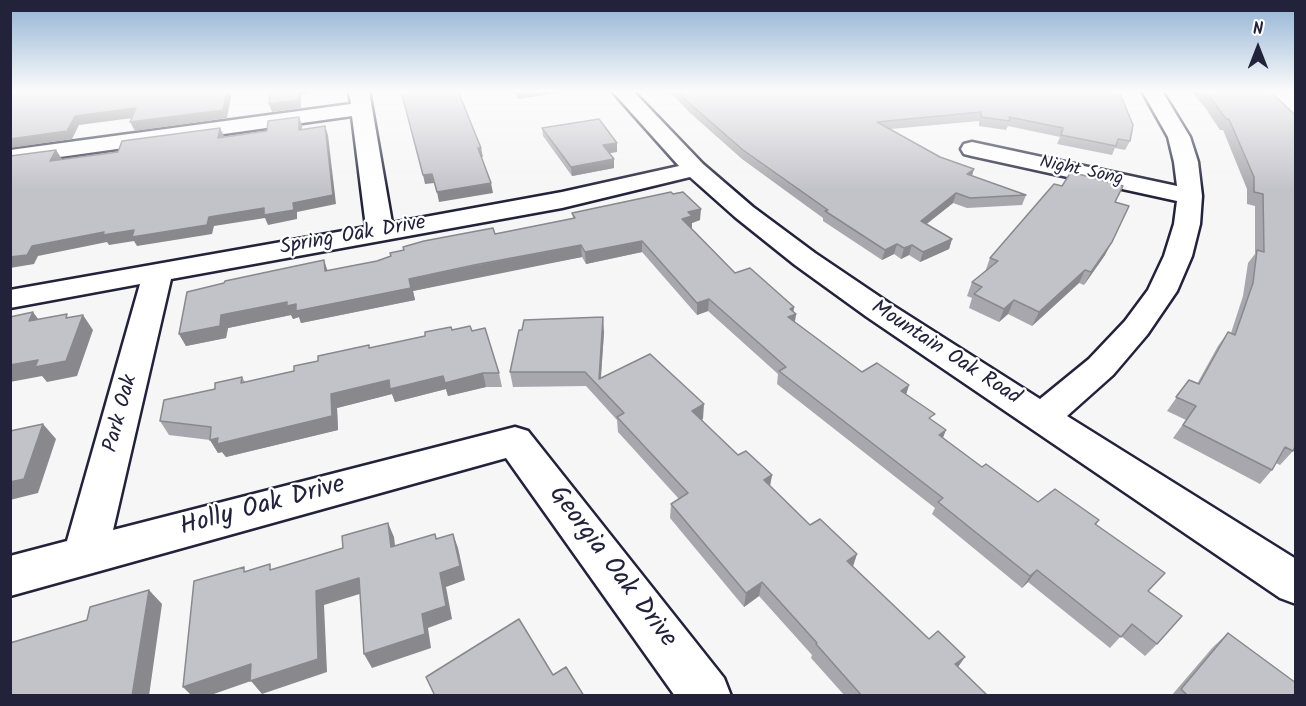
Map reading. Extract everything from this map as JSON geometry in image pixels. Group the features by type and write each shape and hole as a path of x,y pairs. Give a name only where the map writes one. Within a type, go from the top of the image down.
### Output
{"street":[{"path":"10,158 215,124"},
{"path":"364,124 380,232"},
{"name":"Mountain Oak Road","path":"653,124 695,169 744,212 805,259 1041,418 1296,584"},
{"path":"1041,418 1101,367 1136,328 1162,291 1178,256 1187,224 1190,196 1186,162 1179,137 1171,124"},
{"name":"Night Song","path":"972,149 1190,196"},
{"name":"Spring Oak Drive","path":"10,299 562,200 695,169"},
{"name":"Park Oak","path":"85,556 158,273"},
{"name":"Holly Oak Drive","path":"10,576 515,441"},
{"name":"Georgia Oak Drive","path":"515,441 706,696"}],"building":[{"path":"10,124 71,124 67,131 10,139"},
{"path":"268,124 299,124 299,130 325,126 333,195 293,203 294,210 264,215 264,208 209,217 207,225 132,237 134,230 103,235 104,232 32,246 27,255 10,257 10,156 56,150 50,161 118,152 122,141 220,128 218,138 267,131"},
{"path":"410,124 471,124 491,183 437,192 432,174 423,175"},
{"path":"568,124 603,124 617,143 603,145 614,159 571,167 542,128"},
{"path":"713,124 881,124 940,157 974,169 967,174 1026,195 970,198 956,193 921,221 952,239 923,252 912,245 904,248 897,244 885,250 825,211 828,210 743,150"},
{"path":"1043,124 1133,125 1130,141 1118,139 1116,146 1061,135 1063,128"},
{"path":"1231,124 1296,124 1296,445 1293,451 1285,447 1272,470 1183,425 1196,406 1176,397 1189,380 1199,384 1228,332 1235,335 1253,283 1257,250 1264,252 1263,194 1254,192 1254,177"},
{"path":"1071,172 1123,186 1115,202 1129,206 1112,242 1091,272 1085,270 1039,312 1014,300 1004,309 974,294 982,287 972,282 998,261 990,258 1054,184 1062,186"},
{"path":"671,192 673,194 683,192 701,209 688,212 692,216 682,219 735,273 750,268 794,307 790,309 796,314 788,317 862,372 877,363 909,385 901,391 935,414 929,418 946,430 939,435 982,467 986,464 1038,502 1055,489 1099,520 1095,524 1165,573 1148,591 1182,616 1157,644 1132,624 1121,637 1037,570 1030,576 938,502 943,498 779,371 786,367 709,299 697,303 642,241 585,252 581,245 474,265 409,279 411,288 296,311 296,304 287,306 287,302 221,315 220,326 179,334 187,292 225,281 324,260 325,271 377,261 391,256 390,253 404,250 403,247 424,241 493,228 495,234 575,218 572,213"},
{"path":"33,312 29,321 67,314 66,318 83,315 66,361 35,367 38,360 10,365 10,317"},
{"path":"603,317 599,379 650,354 704,404 692,411 738,455 746,451 772,475 764,480 810,525 820,519 857,554 847,561 929,639 938,631 965,657 955,664 988,696 862,696 762,582 746,593 671,504 688,493 617,417 624,413 585,372 510,372 519,330 522,330 524,320"},
{"path":"470,326 472,331 485,328 499,373 483,373 445,383 443,376 390,389 389,380 331,394 332,416 217,444 218,438 210,440 211,427 160,421 164,400 215,389 215,383 242,377 241,383 294,371 294,366 318,361 318,356 425,336 425,332"},
{"path":"43,424 24,479 10,482 10,431"},
{"path":"388,523 391,547 435,534 436,539 453,534 460,566 440,573 446,606 422,614 425,634 364,654 359,578 316,591 318,659 250,681 251,664 183,687 194,581 244,567 244,572 270,564 270,570 343,548 342,536"},
{"path":"149,590 132,696 10,696 10,643 87,620 90,607"},
{"path":"519,619 553,675 566,667 584,696 435,696 426,677"},
{"path":"1228,633 1296,683 1296,696 1188,696 1181,689"}]}
